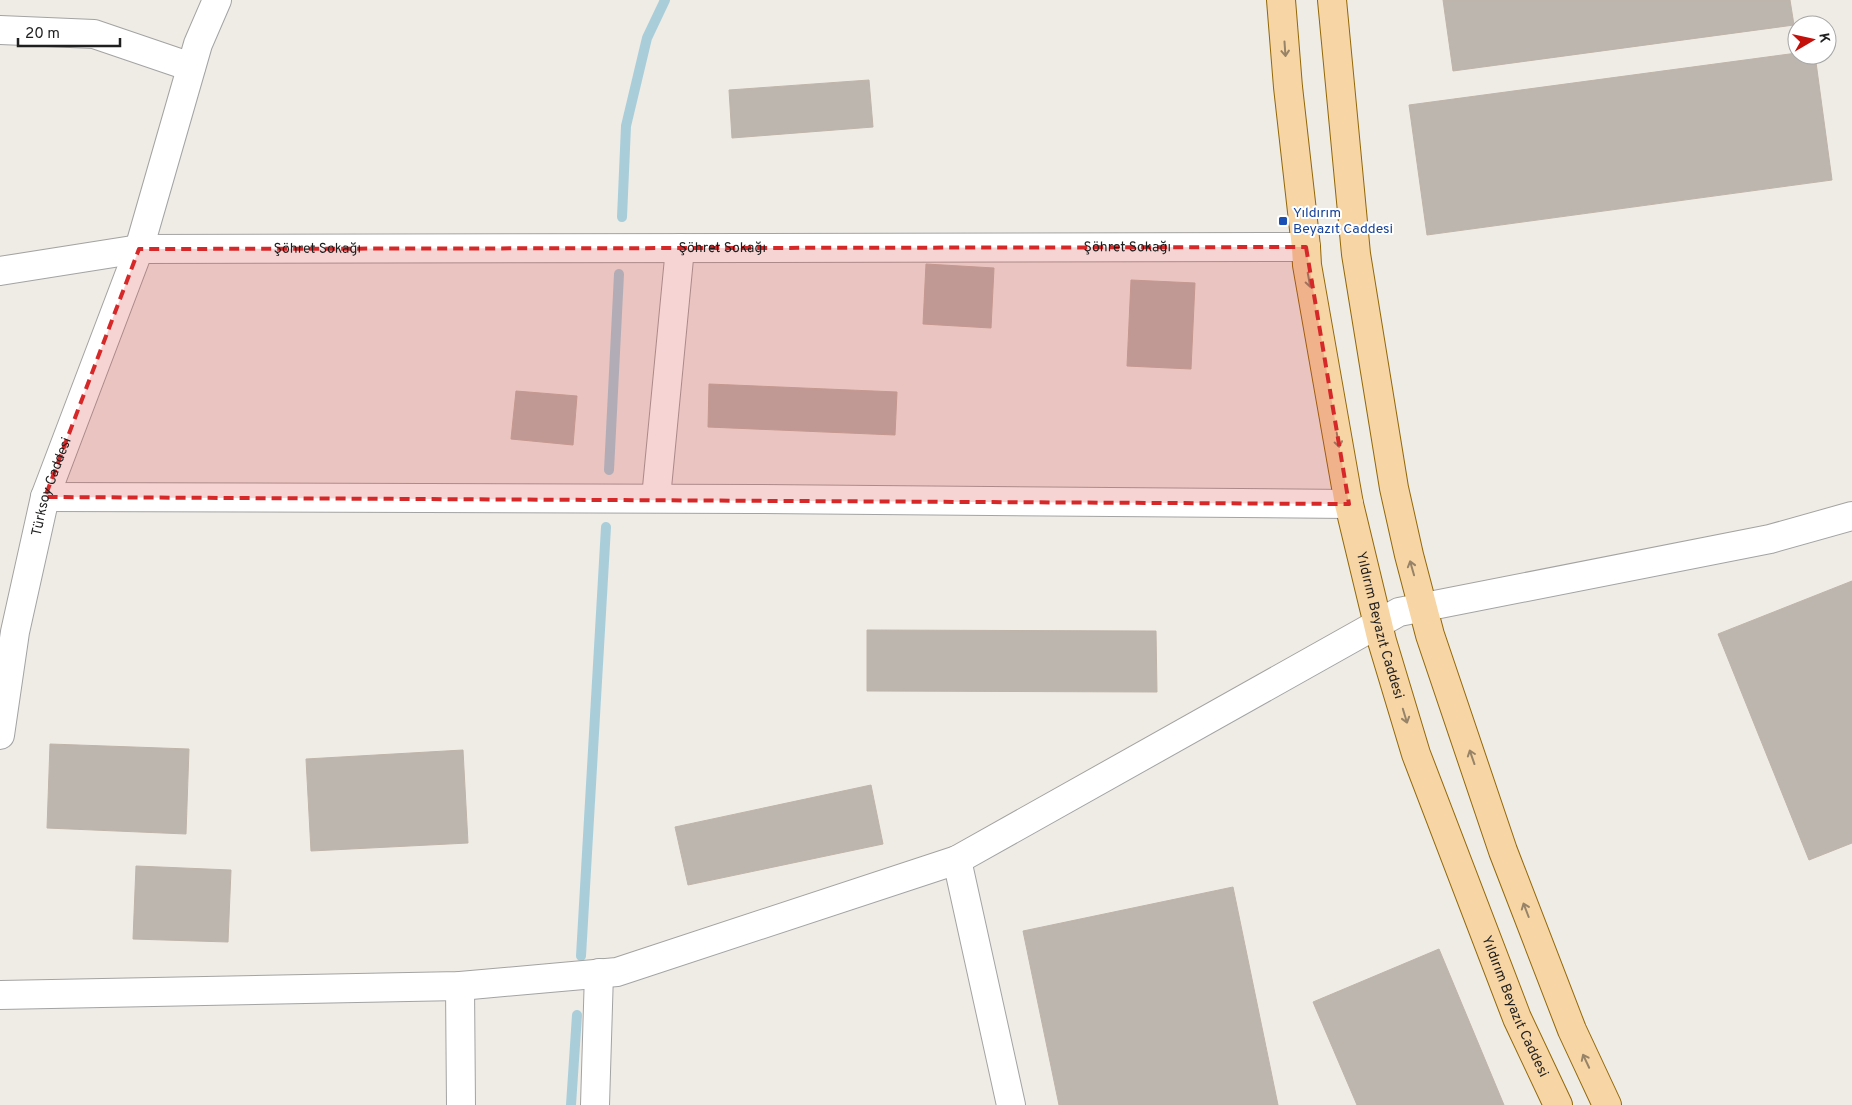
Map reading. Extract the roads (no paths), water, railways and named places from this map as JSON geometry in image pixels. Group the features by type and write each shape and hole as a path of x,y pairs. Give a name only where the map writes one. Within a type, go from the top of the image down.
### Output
{"main road":[{"name":"Yıldırım Beyazıt Caddesi","path":"1281,0 1288,87 1306,247 1306,265 1349,504 1378,624 1416,754 1517,1018 1558,1105"},
{"path":"1332,0 1356,254 1394,488 1408,555 1430,635 1503,851 1572,1030 1606,1105"}],"street":[{"name":"Türksoy Caddesi","path":"0,734 7,629 45,497 139,249 198,44 217,0"},
{"path":"0,30 94,34 192,66"},
{"name":"Şöhret Sokağı","path":"0,272 139,249 1306,247"},
{"path":"656,498 680,248"},
{"path":"45,497 656,498 1349,504"},
{"path":"0,996 460,986 617,972 957,860 1399,612 1770,540 1852,516"},
{"path":"957,860 1011,1105"},
{"path":"595,1105 599,973"},
{"path":"460,986 461,1105"}],"waterway":[{"path":"622,217 626,126 647,38 665,0"},
{"path":"609,470 619,274"},
{"path":"581,956 606,527"},
{"path":"571,1105 577,1015"}],"place":[{"name":"Yıldırım Beyazıt Caddesi","path":"1283,221"}]}
